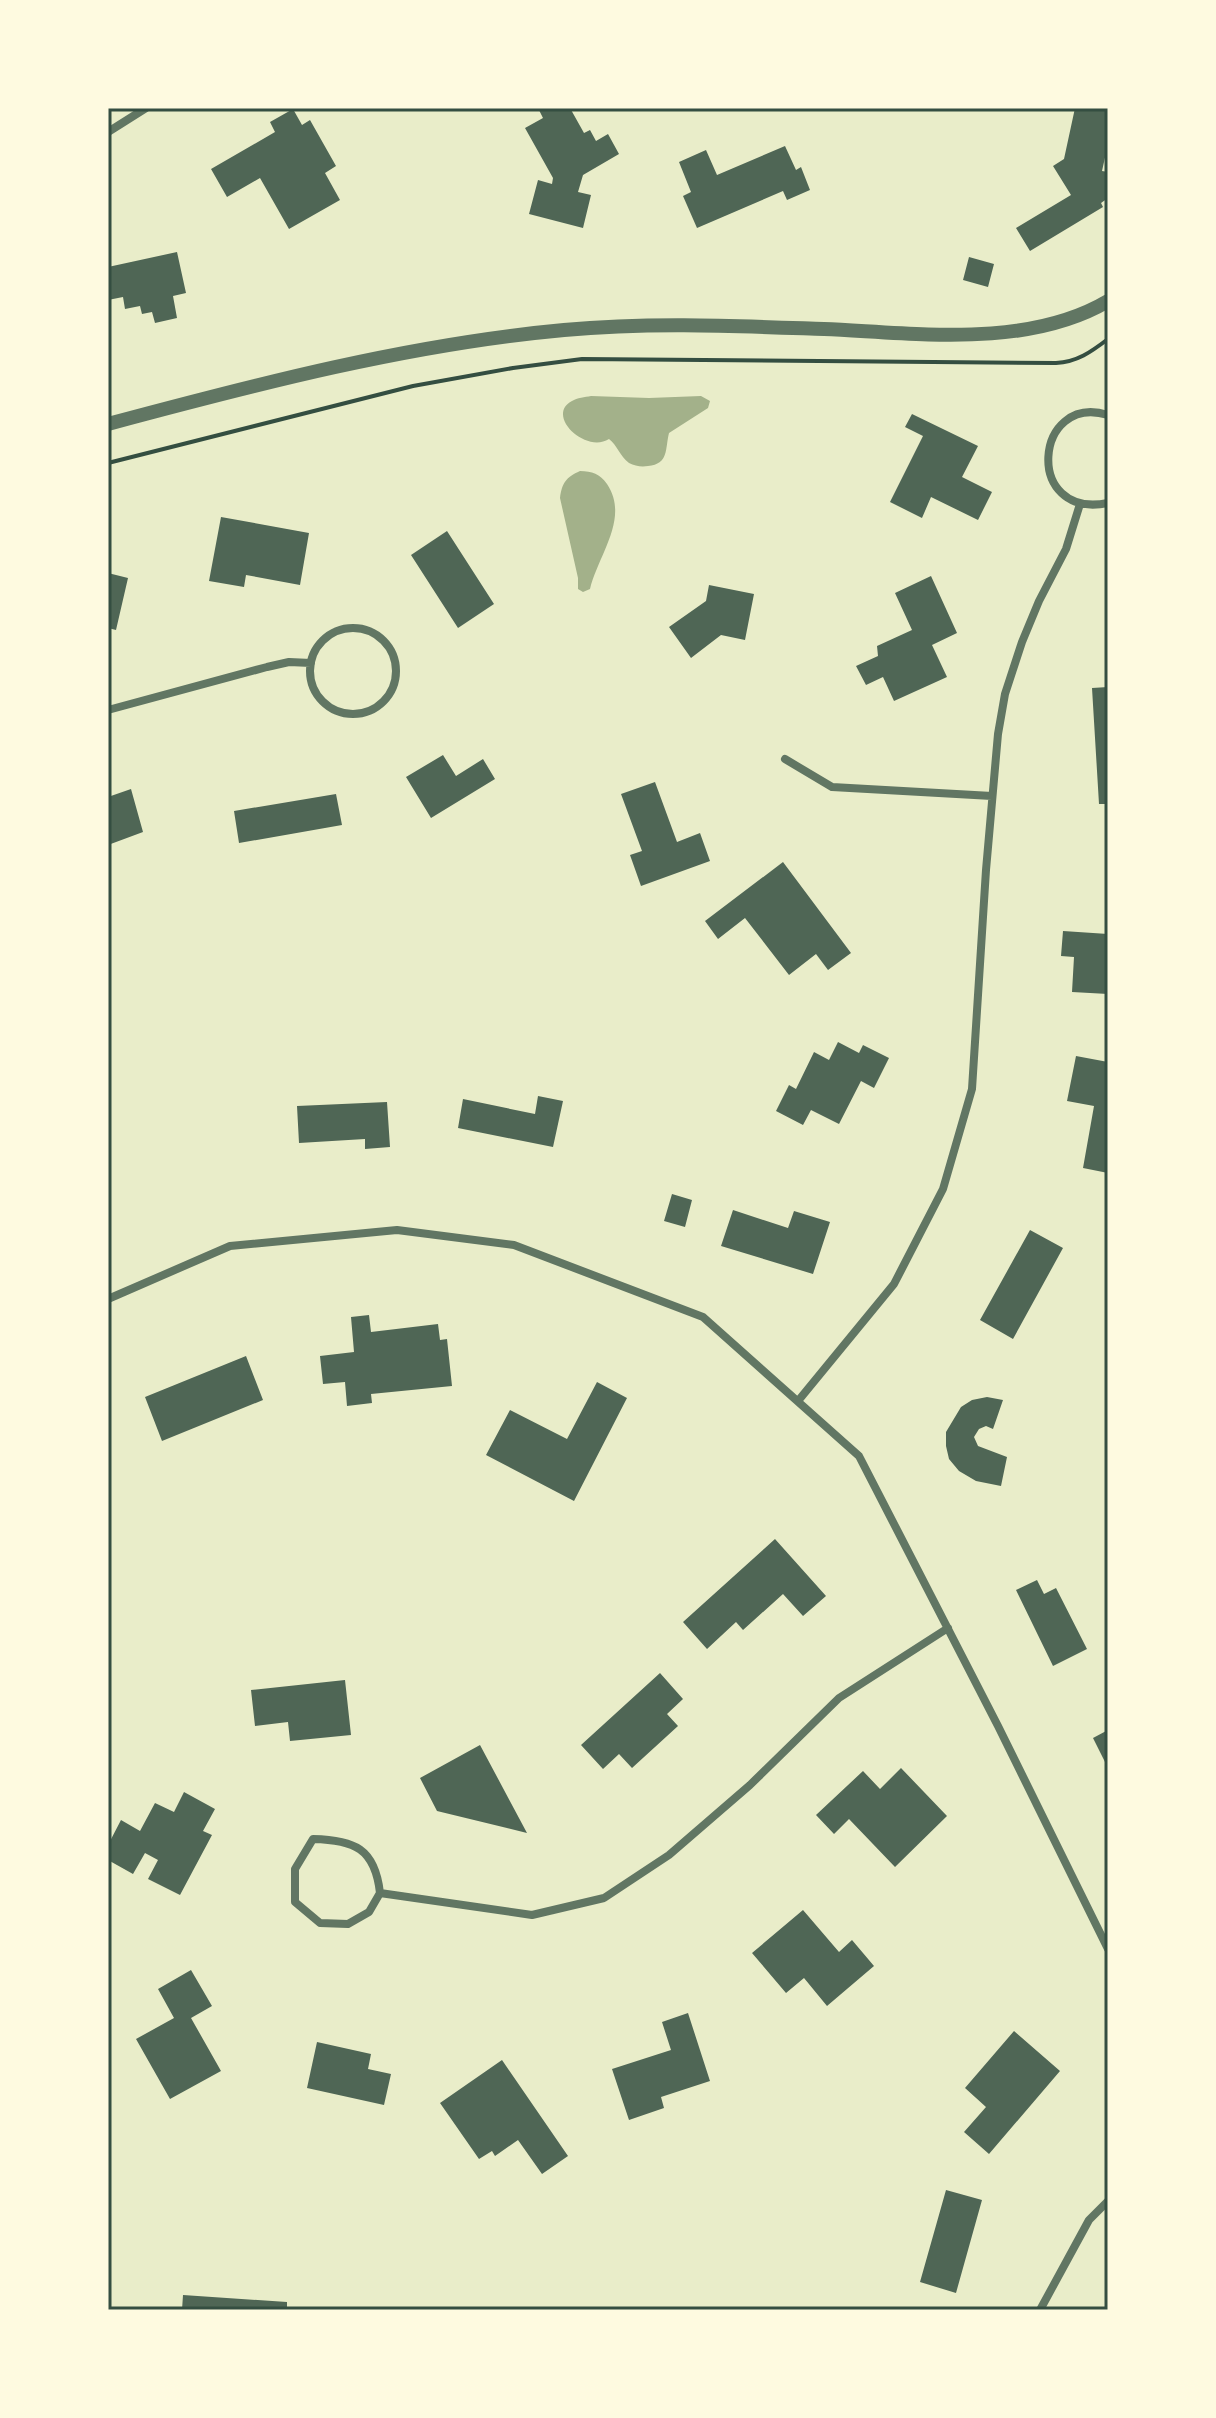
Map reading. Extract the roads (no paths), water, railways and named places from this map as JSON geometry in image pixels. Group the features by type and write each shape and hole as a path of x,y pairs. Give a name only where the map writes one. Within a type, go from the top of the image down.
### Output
{"street":[{"path":"108,132 146,108"},
{"path":"108,424 251,386 469,342 544,332 689,325 1006,333 1069,320 1108,301"},
{"path":"1108,415 1083,413 1069,419 1057,429 1049,443 1047,458 1049,473 1056,487 1067,497 1080,504 1095,506 1108,503"},
{"path":"798,1401 894,1284 943,1189 972,1089 998,734 1009,683 1039,601 1066,549 1080,504"},
{"path":"348,628 362,629 385,642 393,654 395,680 390,694 380,706 352,715 337,712 324,704 315,692 310,678 311,663 315,650 324,639 348,628"},
{"path":"108,710 267,667 289,662 311,663"},
{"path":"785,759 832,787 992,796"},
{"path":"108,1299 230,1246 397,1230 514,1245 703,1317 859,1456 1108,1949"},
{"path":"380,1893 532,1915 604,1898 669,1855 750,1785 839,1698 948,1628"},
{"path":"313,1839 336,1840 363,1849 378,1872 380,1893 369,1912 348,1924 320,1923 295,1902 295,1869 313,1839"},
{"path":"1040,2310 1089,2220 1108,2201"}]}
